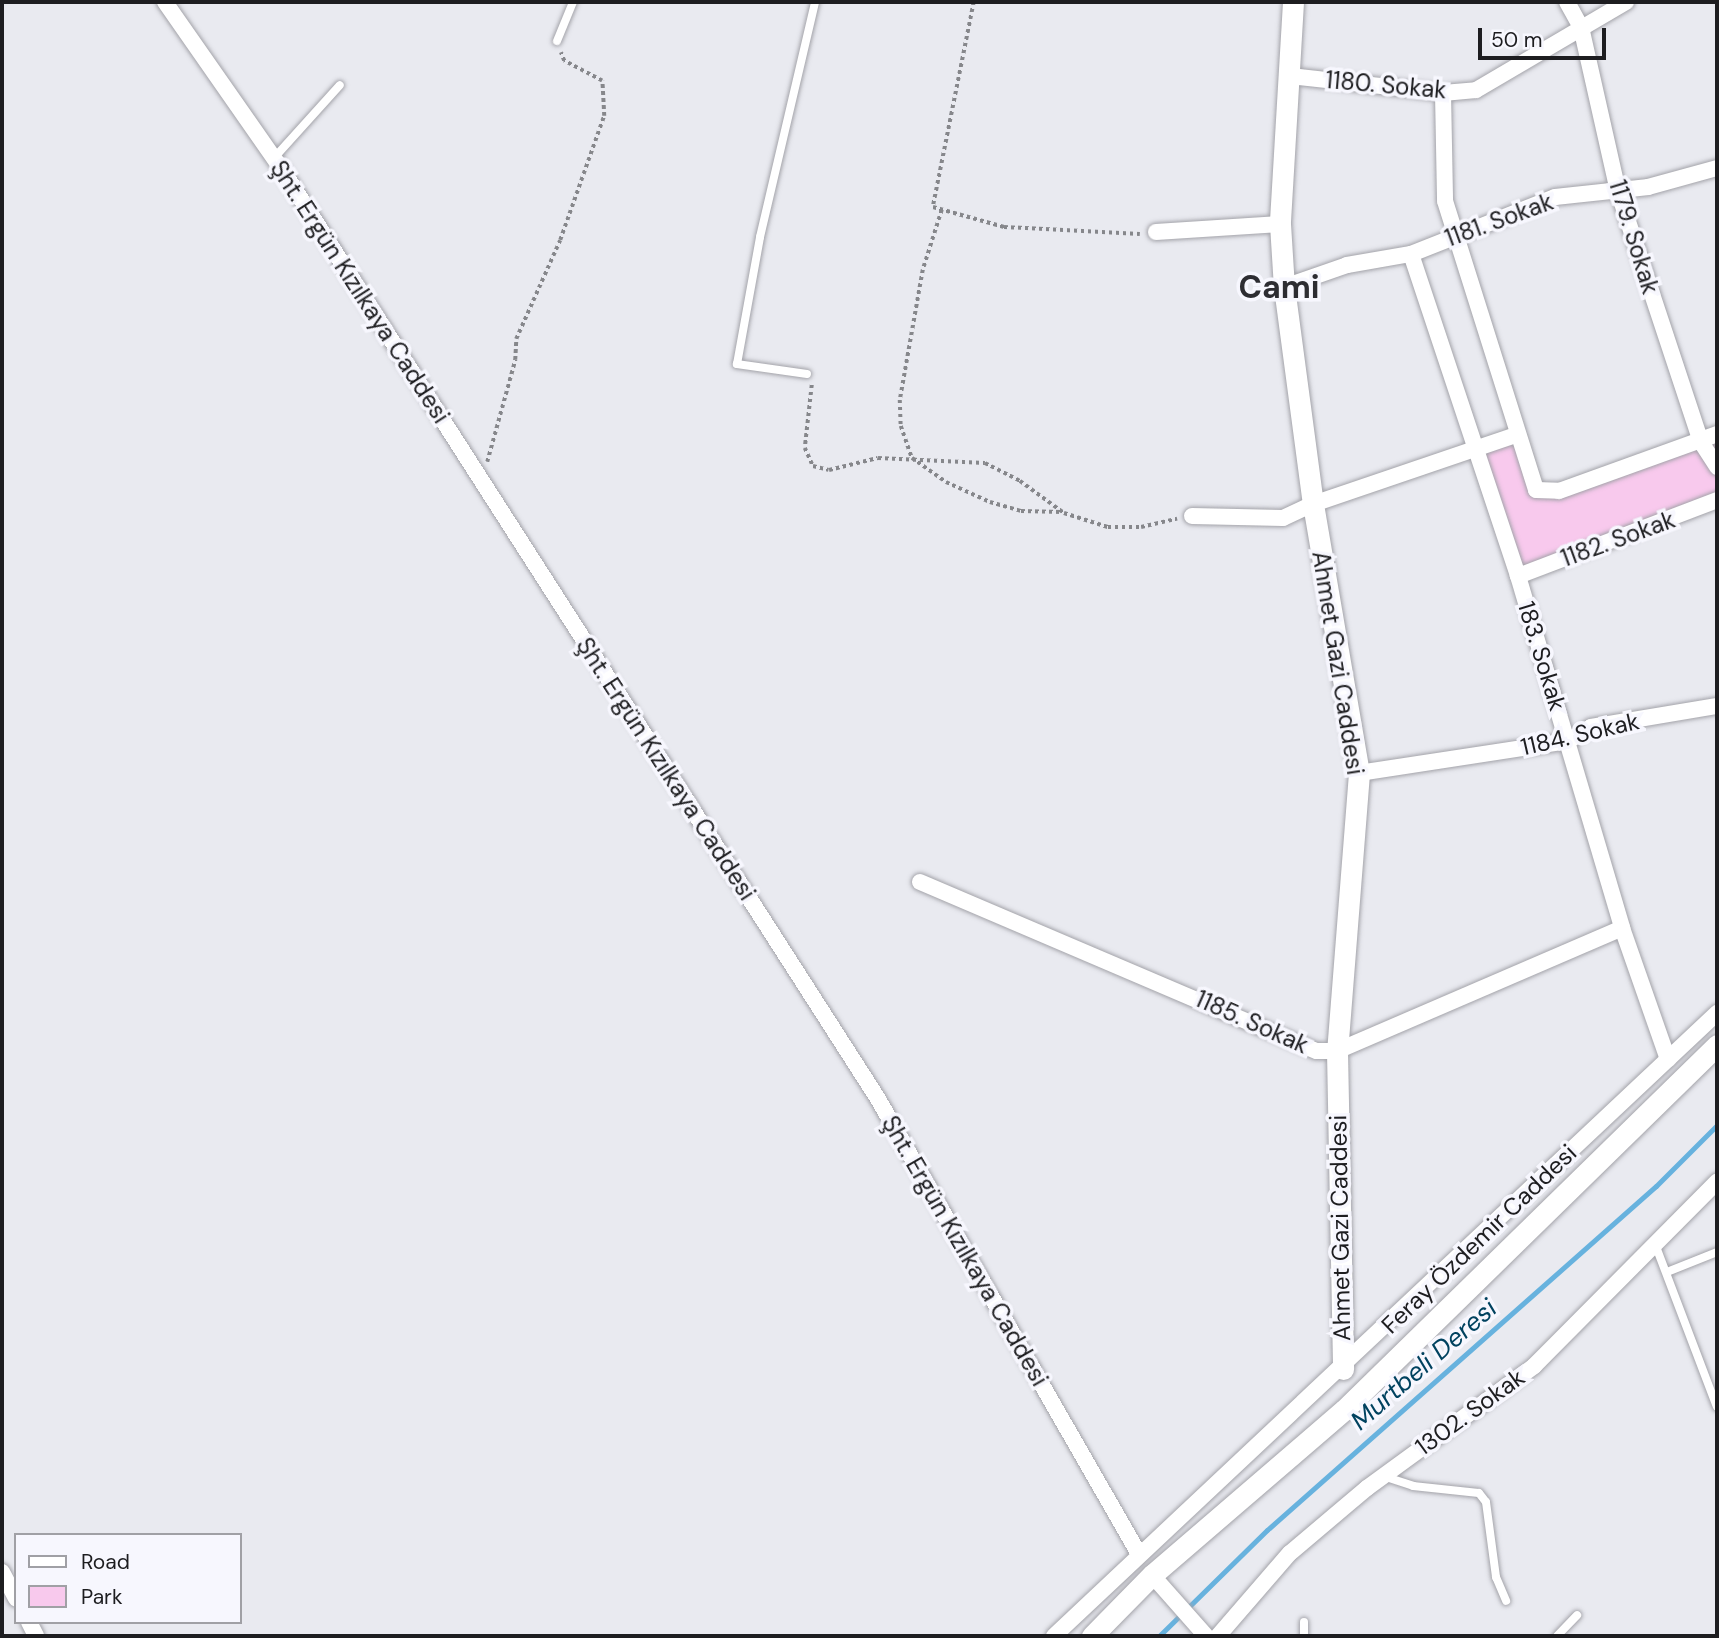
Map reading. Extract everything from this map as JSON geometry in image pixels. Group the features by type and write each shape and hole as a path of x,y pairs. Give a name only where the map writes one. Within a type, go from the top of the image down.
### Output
{"street":[{"name":"Şht. Ergün Kızılkaya Caddesi","path":"165,2 274,158 878,1099 1139,1554"},
{"name":"Ahmet Gazi Caddesi","path":"1293,2 1280,224 1284,287 1313,504 1359,773 1338,1051 1343,1369"},
{"name":"1179. Sokak","path":"1567,2 1581,27 1618,191 1701,442 1717,467"},
{"name":"1180. Sokak","path":"1290,76 1443,93 1476,90 1626,2"},
{"path":"1443,93 1445,201 1516,435 1536,490 1545,493 1701,442 1717,434"},
{"name":"1181. Sokak","path":"1284,287 1348,265 1411,254 1555,197 1618,191 1717,168"},
{"path":"1156,232 1280,224"},
{"name":"183. Sokak","path":"1411,254 1518,576 1622,928 1668,1059"},
{"path":"1192,516 1283,518 1313,504 1516,435"},
{"name":"1182. Sokak","path":"1518,576 1717,500"},
{"name":"1184. Sokak","path":"1359,773 1568,741 1591,727 1717,706"},
{"name":"1185. Sokak","path":"920,882 1317,1051 1338,1051 1622,928"},
{"name":"Feray Özdemir Caddesi","path":"1054,1636 1139,1554 1343,1369 1717,1013"},
{"path":"1092,1636 1152,1575 1344,1410 1717,1045"},
{"name":"1302. Sokak","path":"1218,1636 1290,1553 1383,1476 1534,1366 1717,1182"},
{"path":"2,1572 14,1594"},
{"path":"1152,1575 1206,1636"}],"lane":[{"path":"557,41 573,2"},
{"path":"807,374 737,364 760,237 815,2"},
{"path":"274,158 340,85"},
{"path":"1655,1244 1717,1407"},
{"path":"1667,1272 1717,1252"},
{"path":"1383,1476 1413,1486 1479,1493 1486,1502 1496,1577 1506,1601"},
{"path":"1557,1636 1577,1615"},
{"path":"1304,1622 1304,1636"}],"path":[{"path":"974,2 935,185 933,207 1004,227 1123,235 1156,232"},
{"path":"479,478 500,423 516,339 560,240 604,116 602,81 564,61 557,41"},
{"path":"942,210 923,270 900,400 901,426 912,458 946,482 990,502 1021,511 1064,513 1108,527 1141,527 1192,516"},
{"path":"807,374 813,388 805,448 813,466 828,470 878,458 985,464 1020,481 1064,513"}],"green space":[{"path":"1717,434 1717,500 1518,576 1474,448 1516,435 1545,493"}],"waterway":[{"name":"Murtbeli Deresi","path":"1159,1636 1267,1530 1656,1186 1717,1125"}],"district":[{"name":"Cami","path":"1279,287"}]}
